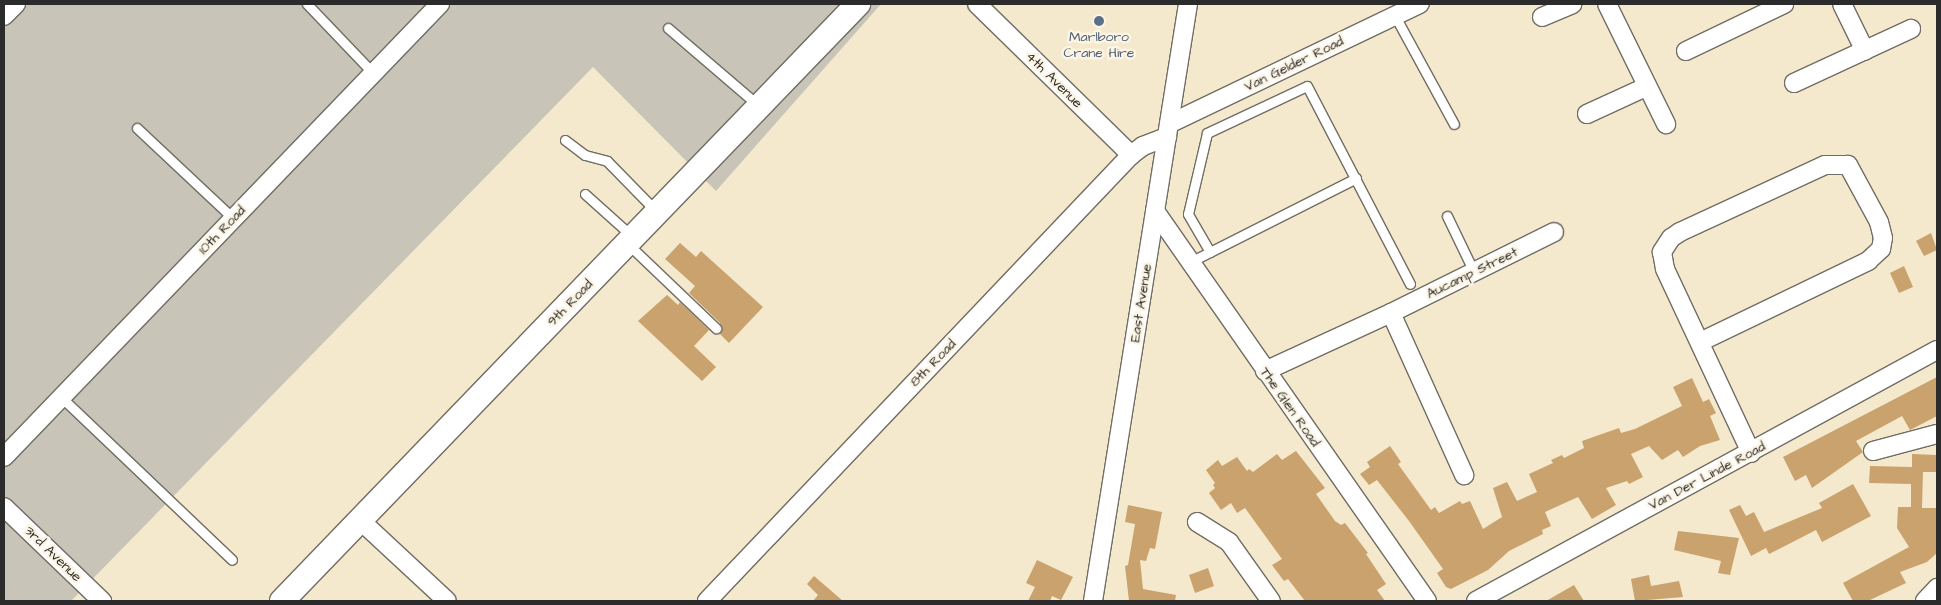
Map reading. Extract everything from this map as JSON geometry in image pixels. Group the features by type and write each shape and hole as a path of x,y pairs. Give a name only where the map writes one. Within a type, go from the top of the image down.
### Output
{"main road":[{"name":"9th Road","path":"282,601 858,4"}],"street":[{"path":"4,16 16,4"},
{"name":"10th Road","path":"4,457 440,4"},
{"name":"4th Avenue","path":"978,4 1132,155"},
{"name":"East Avenue","path":"1093,601 1188,4"},
{"name":"Van Gelder Road","path":"1168,130 1420,4"},
{"path":"1542,17 1572,4"},
{"path":"1607,4 1646,87 1666,124"},
{"path":"1686,51 1784,4"},
{"path":"1842,4 1864,51"},
{"path":"1794,83 1911,29"},
{"path":"1587,114 1646,87"},
{"name":"8th Road","path":"707,601 1132,155 1168,130"},
{"path":"1700,342 1868,261 1881,249 1883,238 1879,222 1848,165 1825,165 1671,238 1662,252 1665,269 1751,453"},
{"name":"The Glen Road","path":"1155,211 1426,601"},
{"name":"Aucamp Street","path":"1265,370 1391,313 1554,232"},
{"path":"1391,313 1464,475"},
{"name":"Van Der Linde Road","path":"1476,601 1751,453 1937,350"},
{"path":"1873,451 1937,434"},
{"name":"3rd Avenue","path":"4,507 102,601"},
{"path":"361,520 446,601"},
{"path":"1197,522 1228,542 1271,601"},
{"path":"1925,601 1937,588"}],"lane":[{"path":"307,4 373,73"},
{"path":"1394,16 1454,124"},
{"path":"668,28 759,106"},
{"path":"1210,252 1188,214 1202,141 1214,128 1307,86 1410,284"},
{"path":"137,128 233,218"},
{"path":"565,140 585,155 607,161 657,212"},
{"path":"1190,262 1356,178"},
{"path":"585,194 716,328"},
{"path":"1447,216 1474,272"},
{"path":"61,397 232,560"}],"shaded area":[{"path":"4,4 881,4 716,191 593,67 71,601 4,601"}],"building":[{"path":"1931,233 1937,250 1924,256 1916,241"},
{"path":"680,243 696,257 701,251 763,307 729,343 719,333 720,323 689,293 695,286 665,259"},
{"path":"1904,266 1913,287 1899,293 1890,273"},
{"path":"667,295 678,305 680,302 709,330 694,346 716,367 702,381 638,321"},
{"path":"1937,377 1937,416 1910,430 1902,416 1856,441 1863,452 1812,488 1806,475 1795,481 1783,457"},
{"path":"1692,378 1703,402 1709,399 1716,413 1710,416 1720,440 1700,446 1683,457 1678,450 1662,460 1649,446 1631,454 1643,477 1629,484 1627,481 1606,488 1616,505 1592,519 1578,497 1545,512 1551,526 1542,530 1543,534 1509,551 1488,570 1451,589 1446,587 1437,573 1443,569 1377,480 1369,485 1360,474 1370,467 1367,462 1390,446 1401,462 1398,464 1431,510 1435,507 1439,513 1460,501 1462,504 1470,501 1483,529 1502,517 1493,488 1507,482 1517,501 1537,492 1529,474 1553,463 1551,460 1562,455 1564,458 1584,448 1582,441 1619,428 1621,433 1635,429 1682,406 1673,387"},
{"path":"1296,451 1325,488 1316,494 1335,521 1341,525 1345,523 1368,553 1366,554 1386,584 1377,590 1385,601 1305,601 1288,579 1284,581 1272,565 1282,559 1245,508 1237,513 1231,503 1221,510 1209,493 1215,488 1213,485 1215,483 1206,470 1218,460 1222,466 1237,457 1247,471 1249,469 1253,472 1277,454 1282,460"},
{"path":"1912,454 1937,455 1937,472 1923,472 1922,508 1937,508 1937,553 1927,562 1900,572 1906,583 1868,601 1853,601 1843,583 1909,547 1897,528 1898,507 1911,507 1911,484 1869,483 1870,466 1912,467"},
{"path":"1853,484 1871,516 1822,542 1816,530 1769,554 1766,548 1751,556 1729,510 1740,505 1746,516 1754,512 1764,532 1822,508 1819,503"},
{"path":"1128,505 1162,512 1155,549 1150,548 1146,561 1140,560 1143,589 1176,595 1175,601 1129,601 1125,566 1128,565 1135,524 1125,522"},
{"path":"1678,531 1739,538 1730,575 1718,573 1721,561 1674,550"},
{"path":"1037,560 1073,577 1061,600 1052,596 1050,601 1028,601 1035,587 1026,583"},
{"path":"1208,568 1214,586 1195,593 1189,575"},
{"path":"1649,575 1651,586 1679,581 1683,597 1635,601 1631,579"},
{"path":"814,576 843,601 813,601 818,595 807,584"},
{"path":"1574,585 1584,601 1546,601"}],"place":[{"name":"Marlboro Crane Hire","path":"1099,21"}]}
